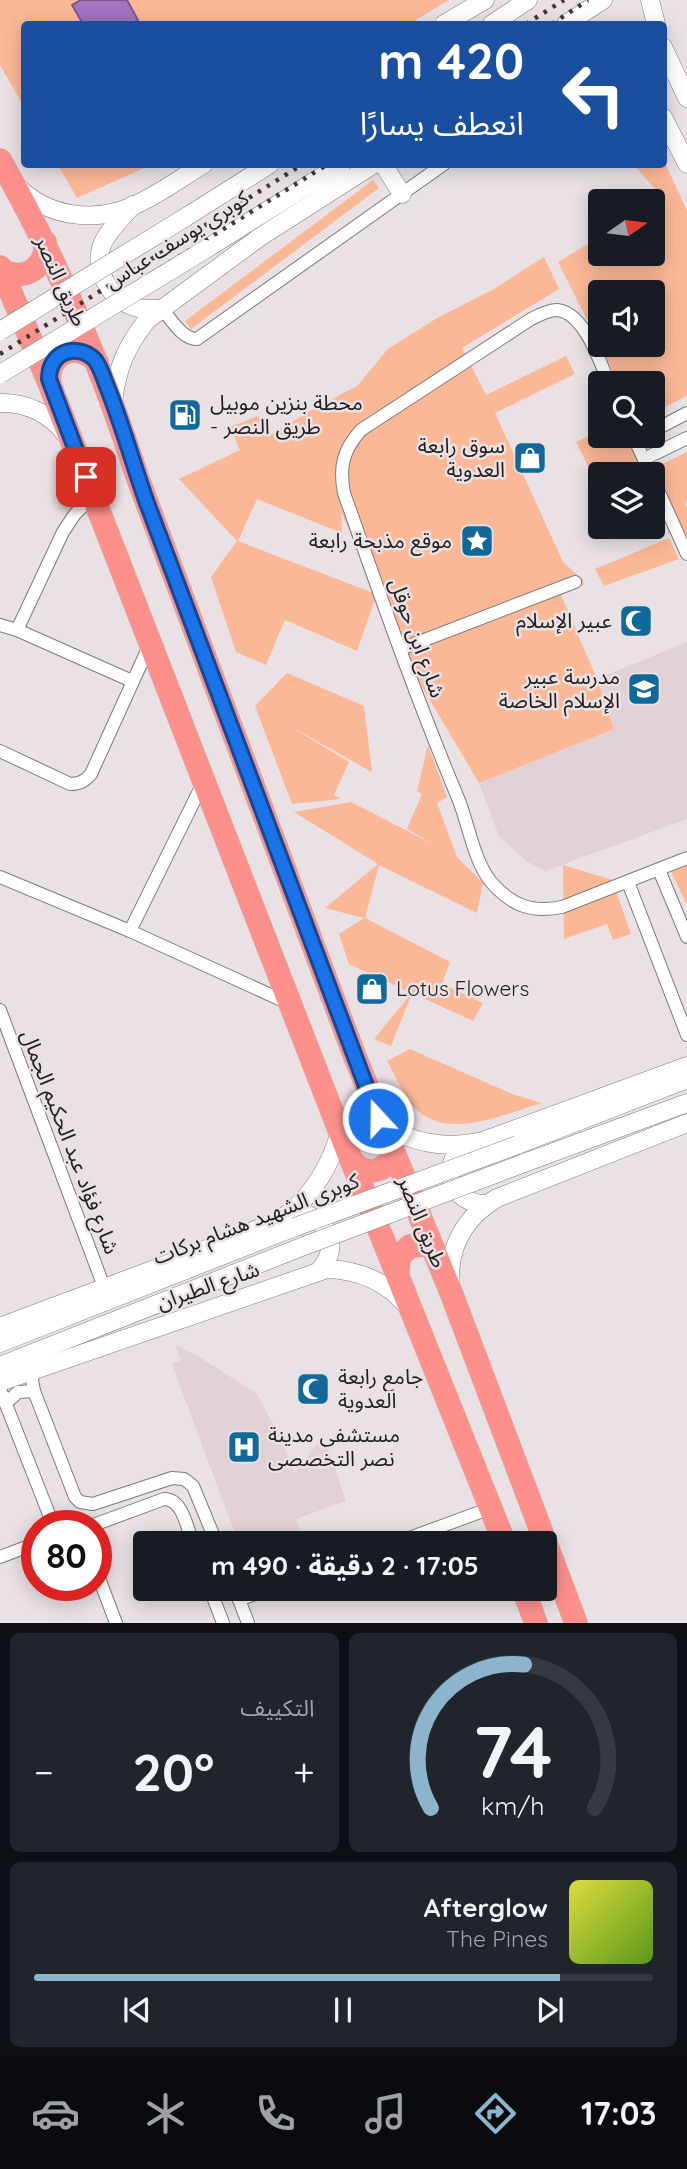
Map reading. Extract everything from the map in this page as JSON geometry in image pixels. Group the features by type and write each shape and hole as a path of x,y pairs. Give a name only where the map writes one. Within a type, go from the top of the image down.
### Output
{"highway":[{"name":"طريق النصر","path":"0,160 45,242 113,402 143,491 378,1118 452,1295 576,1623"},
{"path":"1,268 14,275 33,271 42,261 45,242"},
{"name":"طريق النصر","path":"1,268 50,385 340,1132 500,1531"},
{"path":"50,385 49,372 60,355 80,351 87,353 97,362"},
{"path":"353,1162 362,1170 380,1170 389,1161 393,1150"},
{"path":"398,1272 399,1257 410,1246 417,1244 433,1248"},
{"path":"528,1601 536,1623"}],"main road":[{"path":"449,21 485,0"},
{"path":"496,21 528,0"},
{"path":"578,21 603,0"},
{"path":"650,0 650,21"},
{"path":"667,56 687,98"},
{"path":"667,125 687,164"},
{"path":"12,180 20,190 41,204 65,213 103,214 133,205 197,168"},
{"name":"كوبرى يوسف عباس","path":"0,331 264,168"},
{"name":"كوبرى يوسف عباس","path":"0,374 336,168"},
{"path":"113,402 122,358 147,320 260,237 368,168"},
{"path":"386,168 402,194"},
{"path":"133,205 101,247 102,275 112,292 127,304 145,309 163,309"},
{"path":"0,403 21,404 44,414 63,430 76,451"},
{"path":"378,1118 387,1126 412,1138 438,1144 464,1145 483,1141 687,1066"},
{"name":"كوبرى الشهيد هشام بركات","path":"0,1343 289,1222 517,1144 687,1079"},
{"name":"كوبرى الشهيد هشام بركات","path":"0,1366 304,1246 687,1103"},
{"path":"452,1295 450,1272 453,1249 463,1228 487,1204 687,1124"},
{"name":"شارع الطيران","path":"0,1327 191,1255 289,1222 296,1206 323,1173 340,1132"},
{"path":"464,1145 451,1164 451,1180 458,1194 465,1199 487,1204"},
{"path":"289,1222 294,1213 306,1214 317,1219 326,1228 331,1251 318,1272"},
{"name":"شارع الطيران","path":"0,1382 327,1269 349,1271 373,1279 396,1294 417,1321"}],"street":[{"path":"163,309 184,335 193,340 198,339 438,168"},
{"name":"شارع ابن حوقل","path":"603,371 576,320 556,310 545,312 361,430 350,443 341,476 344,493 459,799 481,866 491,881 519,905 532,909 562,906 687,858"},
{"path":"665,425 687,413"},
{"path":"643,459 687,438"},
{"path":"640,448 644,462"},
{"path":"17,630 64,532 75,514 93,496"},
{"path":"665,506 687,554"},
{"path":"401,649 575,582"},
{"path":"0,625 132,681"},
{"path":"0,752 70,784 82,782 91,774 150,643"},
{"path":"131,931 203,783"},
{"path":"659,870 687,937"},
{"path":"0,877 131,931 290,1004"},
{"path":"628,882 687,1035"},
{"name":"شارع فؤاد عبد الحكيم الجمال","path":"0,1010 104,1287"},
{"path":"34,1369 34,1391 72,1491 80,1502 100,1503 172,1478 184,1479 196,1490 211,1531"},
{"path":"0,1389 47,1510"},
{"path":"6,1403 18,1392 34,1391"},
{"path":"112,1518 169,1499 178,1504 188,1531"},
{"path":"428,1531 491,1508"},
{"path":"0,1557 21,1549"},
{"path":"108,1601 116,1623"},
{"path":"215,1601 223,1623"},
{"path":"240,1601 248,1623"}],"shaded area":[{"path":"0,0 449,0 414,21 21,21 21,102 0,65"},
{"path":"81,0 127,0 138,20 81,21 72,5"},
{"path":"60,168 144,168 77,198"},
{"path":"637,168 667,168 687,210 687,396 665,407 665,371 613,371 606,357 665,357 665,280 588,280 588,322 558,262 588,244 588,266 665,266 665,189 655,189"},
{"path":"373,180 379,188 191,329 185,321"},
{"path":"544,257 559,289 462,348 486,395 566,356 575,374 495,413 563,562 583,580 584,585 561,595 597,679 614,729 479,783 399,648 376,596 357,651 285,620 266,665 236,652 211,577 237,541 179,479 240,450 230,427 258,416 270,435 357,386 388,349 437,318 494,289","holes":["257,499 342,533 341,511 376,594 238,541"]},
{"path":"588,436 588,448 632,448 639,462 588,462 588,466 576,442"},
{"path":"687,452 687,544 665,489 665,463"},
{"path":"669,538 679,559 604,586 595,569"},
{"path":"687,642 687,819 545,871 526,861 499,836 479,783 614,729 597,679"},
{"path":"287,673 364,706 372,772 288,725 349,762 334,795 341,799 292,804 255,706"},
{"path":"428,745 447,797 437,803 457,857 483,883 477,913 379,865 365,918 450,962 442,984 483,1003 473,1021 349,964 339,934 364,918 325,908 378,864 294,812 351,802 435,845 407,829 422,794 417,791"},
{"path":"687,864 687,905 670,870"},
{"path":"563,865 612,880 631,934 613,940 607,924 564,939"},
{"path":"412,993 391,1046 374,1039"},
{"path":"410,1049 512,1094 542,1103 479,1122 446,1123 431,1119 409,1101 387,1061"},
{"name":"مستشفى مدينة نصر التخصصى","path":"176,1347 196,1355 257,1394 283,1443 294,1474 319,1441 329,1451 346,1501 296,1519 300,1531 234,1531 172,1364 181,1360"}],"railway":[{"path":"531,21 564,0"},
{"path":"556,21 588,0"},
{"path":"0,354 297,168"},
{"path":"0,368 322,168"}],"place":[{"name":"محطة بنزين موبيل - طريق النصر","path":"185,415"},
{"name":"سوق رابعة العدوية","path":"530,458"},
{"name":"موقع مذبحة رابعة","path":"477,541"},
{"name":"عبير الإسلام","path":"636,621"},
{"name":"مدرسة عبير الإسلام الخاصة","path":"644,689"},
{"name":"Lotus Flowers","path":"372,989"},
{"name":"جامع رابعة العدوية","path":"313,1389"},
{"name":"مستشفى مدينة نصر التخصصى","path":"244,1447"}],"route":[{"path":"86,477 49,379 49,372 55,360 60,355 73,351 87,353 97,362 113,402 138,479 378,1118"}]}
